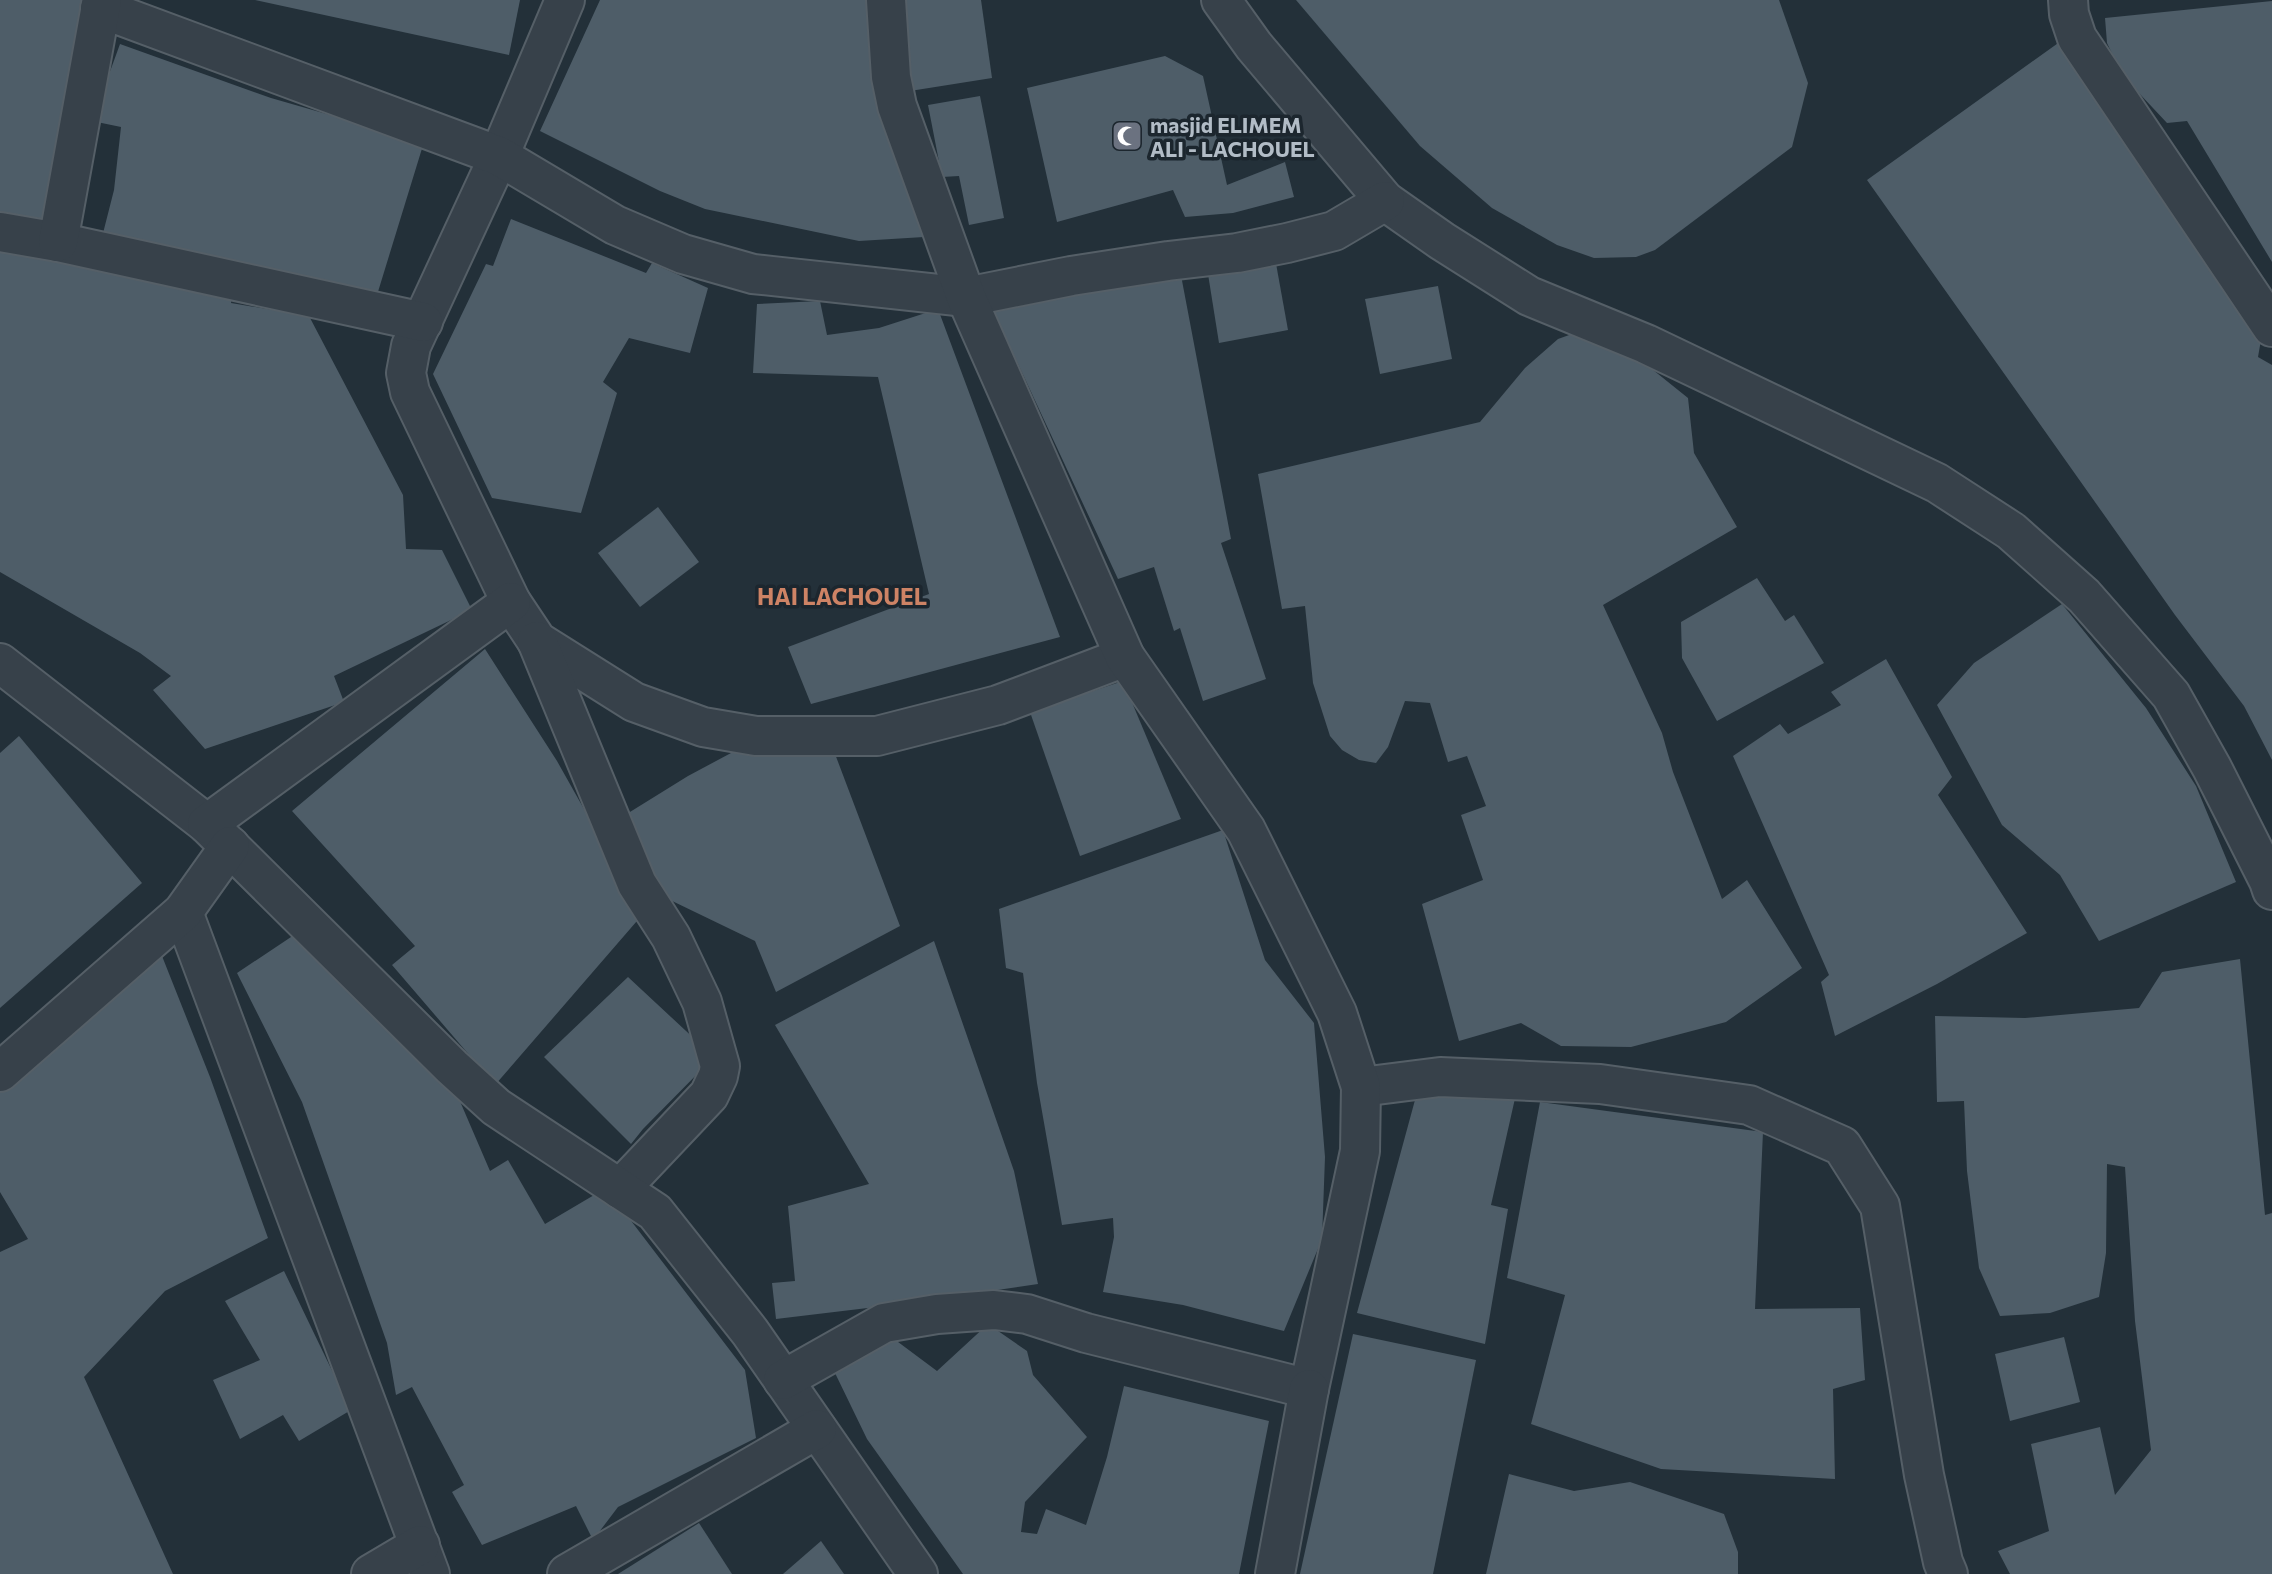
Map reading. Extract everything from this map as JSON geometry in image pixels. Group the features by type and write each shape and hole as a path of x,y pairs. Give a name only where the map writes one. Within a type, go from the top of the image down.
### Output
{"street":[{"path":"565,0 499,156 411,346 406,373 410,393 511,602 537,641 637,884 671,937 702,1002 720,1066 709,1095 620,1189"},
{"path":"886,0 891,77 897,106 966,297 1125,657 1246,830 1337,1013 1361,1087 1360,1151 1309,1389 1275,1574"},
{"path":"1221,0 1254,46 1385,201 1442,241 1529,296 1646,344 1937,483 2011,531 2084,596 2171,695 2271,884"},
{"path":"2068,0 2068,14 2077,38 2272,327"},
{"path":"58,242 101,4 499,156 615,225 683,254 753,274 966,297 1071,276 1237,253 1287,243 1334,231 1385,201"},
{"path":"0,232 58,242 423,322"},
{"path":"0,1072 183,912 218,835 511,602"},
{"path":"537,641 634,702 703,727 756,736 877,736 998,705 1125,657"},
{"path":"0,663 218,835 452,1067 496,1107 655,1212 750,1332 918,1574"},
{"path":"183,912 425,1560 371,1574"},
{"path":"1361,1087 1440,1077 1600,1084 1749,1105 1842,1146 1880,1206 1924,1475 1948,1574"},
{"path":"783,1380 884,1323 937,1314 994,1310 1027,1314 1086,1333 1309,1389"},
{"path":"567,1574 817,1429"}],"building":[{"path":"0,0 84,0 52,220 0,212"},
{"path":"255,0 520,0 509,55"},
{"path":"600,0 872,0 872,74 924,237 859,241 705,209 660,191 540,131"},
{"path":"893,0 981,0 992,78 910,91"},
{"path":"1296,0 1779,0 1808,83 1792,147 1655,250 1636,257 1594,258 1557,245 1492,208 1420,146"},
{"path":"2272,1 2272,262 2187,121 2167,123 2123,76 2107,43 2105,18"},
{"path":"2061,41 2262,334 2258,357 2272,365 2272,760 2244,706 2175,615 1867,180"},
{"path":"120,44 271,98 424,142 377,295 100,245 114,190 121,127 92,121"},
{"name":"masjid ELIMEM ALI - LACHOUEL","path":"1165,56 1203,76 1227,185 1285,162 1294,197 1233,213 1185,217 1173,190 1057,222 1027,88"},
{"path":"980,96 1004,218 969,225 959,176 942,177 928,105"},
{"path":"511,219 646,273 652,263 708,288 690,353 629,338 603,382 617,393 581,513 492,498 433,374 486,264 493,266"},
{"path":"0,239 233,285 231,303 309,316 403,495 406,549 442,550 472,610 334,676 344,702 205,749 153,690 171,676 140,653 0,572"},
{"path":"1275,258 1288,330 1219,343 1208,274"},
{"path":"1180,270 1231,539 1221,543 1266,679 1203,701 1180,628 1174,631 1154,567 1118,579 992,308"},
{"path":"1438,286 1452,359 1380,374 1365,299"},
{"path":"820,301 827,335 879,328 938,309 1060,637 811,704 788,647 929,594 878,377 753,373 757,304"},
{"path":"1597,325 1688,398 1694,453 1737,527 1603,605 1662,733 1673,772 1722,899 1747,880 1802,968 1726,1022 1631,1047 1561,1046 1521,1023 1459,1041 1422,904 1483,880 1461,815 1486,806 1467,756 1448,762 1430,703 1405,701 1388,747 1376,763 1359,760 1342,750 1330,736 1313,683 1305,606 1282,609 1258,474 1480,422 1525,368 1558,339"},
{"path":"658,507 699,562 640,607 598,553"},
{"path":"1757,578 1785,621 1794,615 1824,663 1717,721 1682,658 1681,622"},
{"path":"2062,604 2146,708 2196,786 2236,882 2099,941 2060,875 2002,825 1937,705 1974,663"},
{"path":"485,649 557,761 643,914 495,1085 392,965 415,946 292,811"},
{"path":"1886,659 1952,777 1938,795 2027,933 1937,984 1835,1036 1821,982 1829,975 1733,756 1780,724 1788,734 1841,705 1831,692"},
{"path":"1123,681 1181,819 1080,856 1030,712"},
{"path":"19,736 142,883 0,1008 0,753"},
{"path":"829,738 900,926 776,992 755,941 668,899 617,820 731,753"},
{"path":"1223,830 1265,960 1314,1023 1325,1157 1322,1239 1284,1331 1183,1305 1103,1292 1114,1237 1113,1218 1062,1225 1037,1083 1023,973 1006,968 999,909"},
{"path":"297,933 459,1099 490,1171 508,1160 545,1224 606,1188 745,1370 756,1438 618,1507 593,1540 576,1506 482,1545 452,1492 464,1485 412,1387 396,1395 387,1343 302,1102 237,973"},
{"path":"934,941 1014,1171 1038,1284 776,1319 772,1283 795,1281 788,1206 869,1184 775,1025"},
{"path":"162,956 210,1077 268,1238 165,1291 84,1377 173,1574 0,1574 0,1252 28,1239 0,1192 0,1089 59,1036"},
{"path":"2240,959 2265,1215 2272,1213 2272,1574 2010,1574 1998,1551 2049,1531 2031,1444 2100,1427 2115,1495 2151,1450 2135,1321 2125,1167 2107,1164 2106,1253 2099,1297 2050,1313 2000,1316 1979,1268 1967,1171 1964,1101 1937,1102 1935,1016 2025,1018 2139,1008 2162,972"},
{"path":"628,977 714,1057 631,1144 544,1057"},
{"path":"1418,1089 1516,1094 1491,1205 1508,1209 1485,1344 1357,1313"},
{"path":"1540,1102 1763,1132 1755,1309 1860,1308 1865,1380 1833,1389 1835,1479 1661,1469 1531,1424 1565,1295 1507,1278"},
{"path":"284,1271 351,1410 299,1441 283,1415 240,1439 213,1380 260,1360 225,1301"},
{"path":"988,1324 1027,1351 1033,1375 1087,1437 1025,1502 1021,1532 1037,1534 1046,1509 1086,1525 1107,1457 1124,1386 1269,1421 1239,1574 963,1574 867,1439 835,1373 886,1333 937,1371"},
{"path":"1353,1334 1476,1360 1433,1574 1300,1574"},
{"path":"2064,1337 2080,1402 2010,1421 1995,1354"},
{"path":"1509,1474 1574,1491 1630,1482 1724,1514 1738,1552 1738,1574 1486,1574"},
{"path":"699,1523 732,1574 618,1574"},
{"path":"821,1541 844,1574 783,1574"}],"place":[{"name":"masjid ELIMEM ALI - LACHOUEL","path":"1127,136"}],"district":[{"name":"HAI LACHOUEL","path":"842,596"}]}
